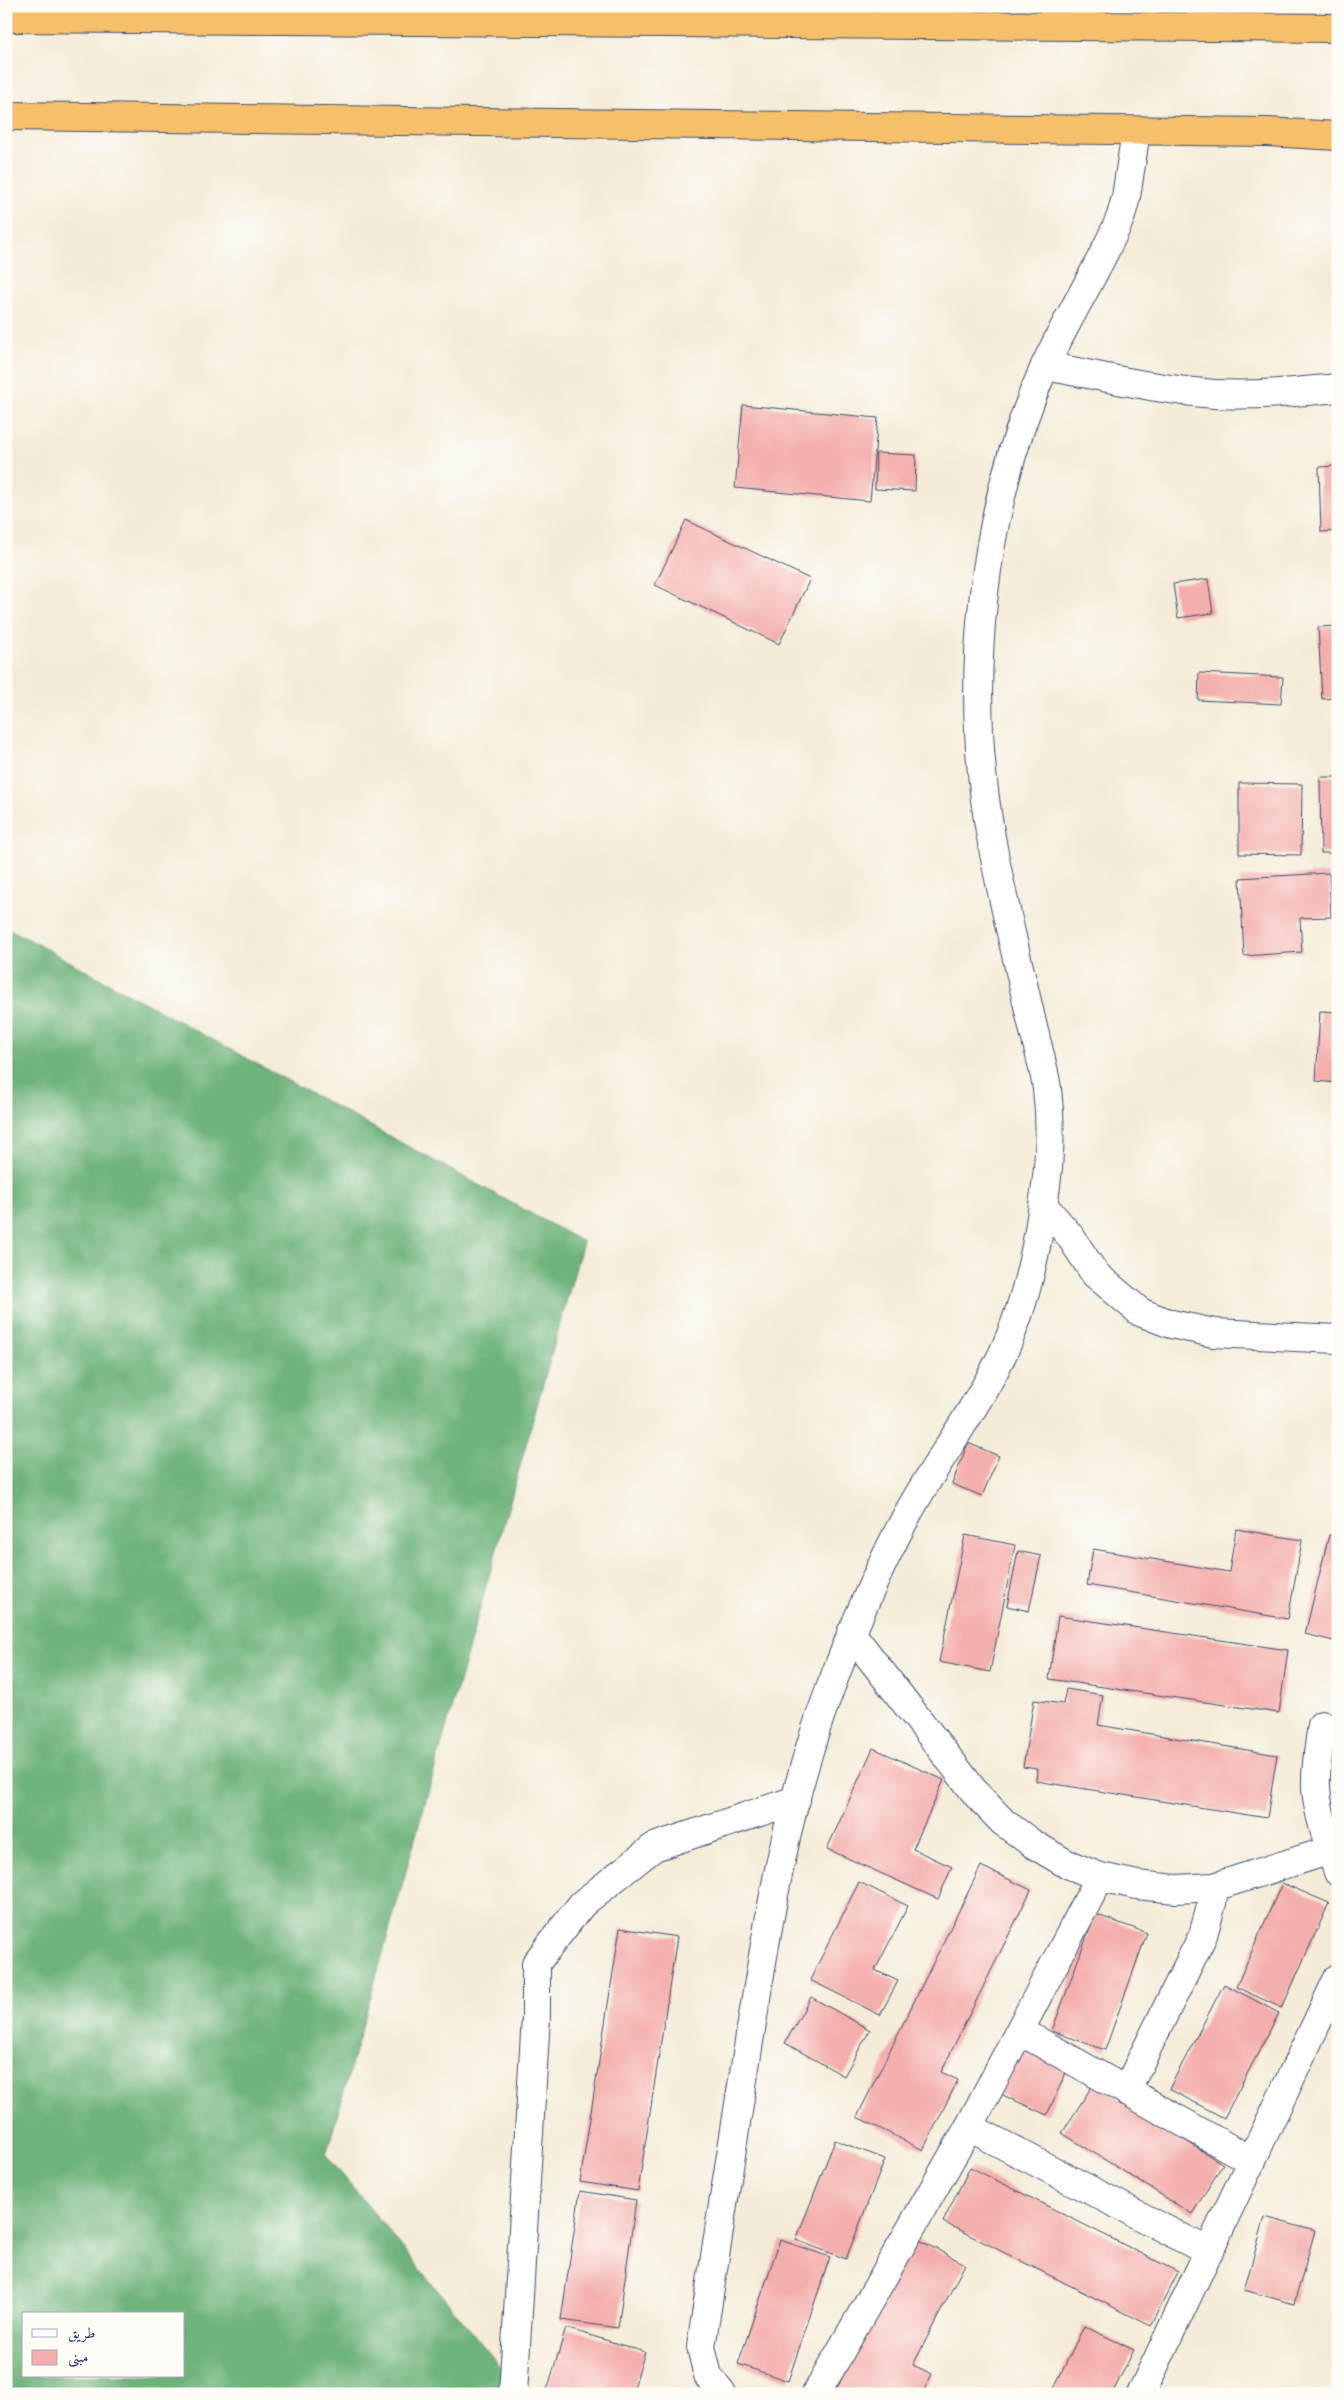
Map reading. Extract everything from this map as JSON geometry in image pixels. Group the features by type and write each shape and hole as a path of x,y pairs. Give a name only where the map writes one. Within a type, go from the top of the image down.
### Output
{"highway":[{"path":"6,18 1338,28"},
{"path":"6,116 1136,131 1338,136"}],"street":[{"path":"722,2394 708,2376 701,2347 772,1895 796,1800 826,1697 851,1633 903,1522 994,1370 1017,1318 1033,1262 1044,1206 1048,1148 1047,1090 991,837 982,777 979,658 984,597 993,538 1006,479 1023,422 1045,366 1121,216 1126,197 1136,131"},
{"path":"1045,366 1180,390 1215,394 1286,393 1338,388"},
{"path":"1044,1206 1070,1236 1095,1274 1140,1312 1171,1324 1214,1333 1338,1339"},
{"path":"851,1633 978,1795 1003,1822 1033,1844 1065,1863 1100,1877 1137,1885 1176,1889 1214,1887 1334,1861 1316,1788 1316,1767 1322,1725"},
{"path":"512,2394 536,2017 536,1963 582,1904 654,1847 796,1800"},
{"path":"816,2394 970,2127 1100,1877"},
{"path":"1126,2091 1203,1936 1214,1887"},
{"path":"1142,2394 1338,1978"},
{"path":"1020,2031 1252,2160"},
{"path":"970,2127 1209,2252"}],"green space":[{"path":"6,927 583,1242 326,2155 523,2394 6,2394"}],"building":[{"path":"743,405 878,418 870,501 735,488"},
{"path":"876,453 916,455 915,491 875,489"},
{"path":"1338,466 1338,531 1321,532 1319,467"},
{"path":"686,520 810,579 779,644 655,585"},
{"path":"1208,579 1213,613 1178,618 1173,584"},
{"path":"1338,626 1338,698 1322,699 1318,627"},
{"path":"1199,673 1283,677 1281,704 1198,700"},
{"path":"1320,777 1338,777 1338,853 1321,853"},
{"path":"1239,783 1302,784 1301,855 1239,854"},
{"path":"1329,873 1331,917 1300,918 1302,952 1244,956 1240,878"},
{"path":"1320,1011 1338,1012 1338,1083 1316,1081"},
{"path":"968,1443 999,1456 982,1496 952,1484"},
{"path":"1236,1529 1302,1540 1288,1619 1087,1585 1093,1549 1229,1572"},
{"path":"965,1535 1015,1545 990,1672 939,1662"},
{"path":"1329,1535 1338,1537 1338,1642 1305,1634"},
{"path":"1018,1551 1041,1556 1029,1611 1007,1606"},
{"path":"1058,1616 1288,1650 1279,1713 1049,1679"},
{"path":"1066,1689 1103,1695 1098,1725 1277,1755 1267,1818 1036,1781 1037,1769 1023,1767 1034,1700 1063,1704"},
{"path":"873,1748 944,1780 913,1849 952,1867 938,1899 827,1849"},
{"path":"981,1866 1031,1890 941,2072 958,2080 923,2150 857,2117"},
{"path":"859,1882 908,1906 875,1970 898,1981 880,2015 810,1980"},
{"path":"1282,1883 1329,1903 1282,2008 1236,1987"},
{"path":"1095,1914 1147,1933 1105,2050 1052,2031"},
{"path":"620,1928 677,1937 638,2191 580,2182"},
{"path":"1224,1984 1279,2013 1224,2118 1169,2089"},
{"path":"811,1997 870,2030 844,2076 785,2043"},
{"path":"1015,2044 1068,2068 1047,2115 994,2091"},
{"path":"1094,2083 1223,2164 1192,2214 1062,2133"},
{"path":"835,2140 885,2159 846,2259 796,2240"},
{"path":"970,2167 1178,2272 1151,2326 943,2222"},
{"path":"580,2191 636,2200 618,2328 561,2320"},
{"path":"1265,2217 1315,2231 1294,2304 1244,2290"},
{"path":"913,2237 965,2264 913,2365 932,2374 922,2394 834,2394"},
{"path":"780,2240 830,2257 788,2381 738,2364"},
{"path":"1084,2326 1134,2350 1112,2394 1051,2394"},
{"path":"566,2328 645,2352 632,2394 546,2394"}]}
